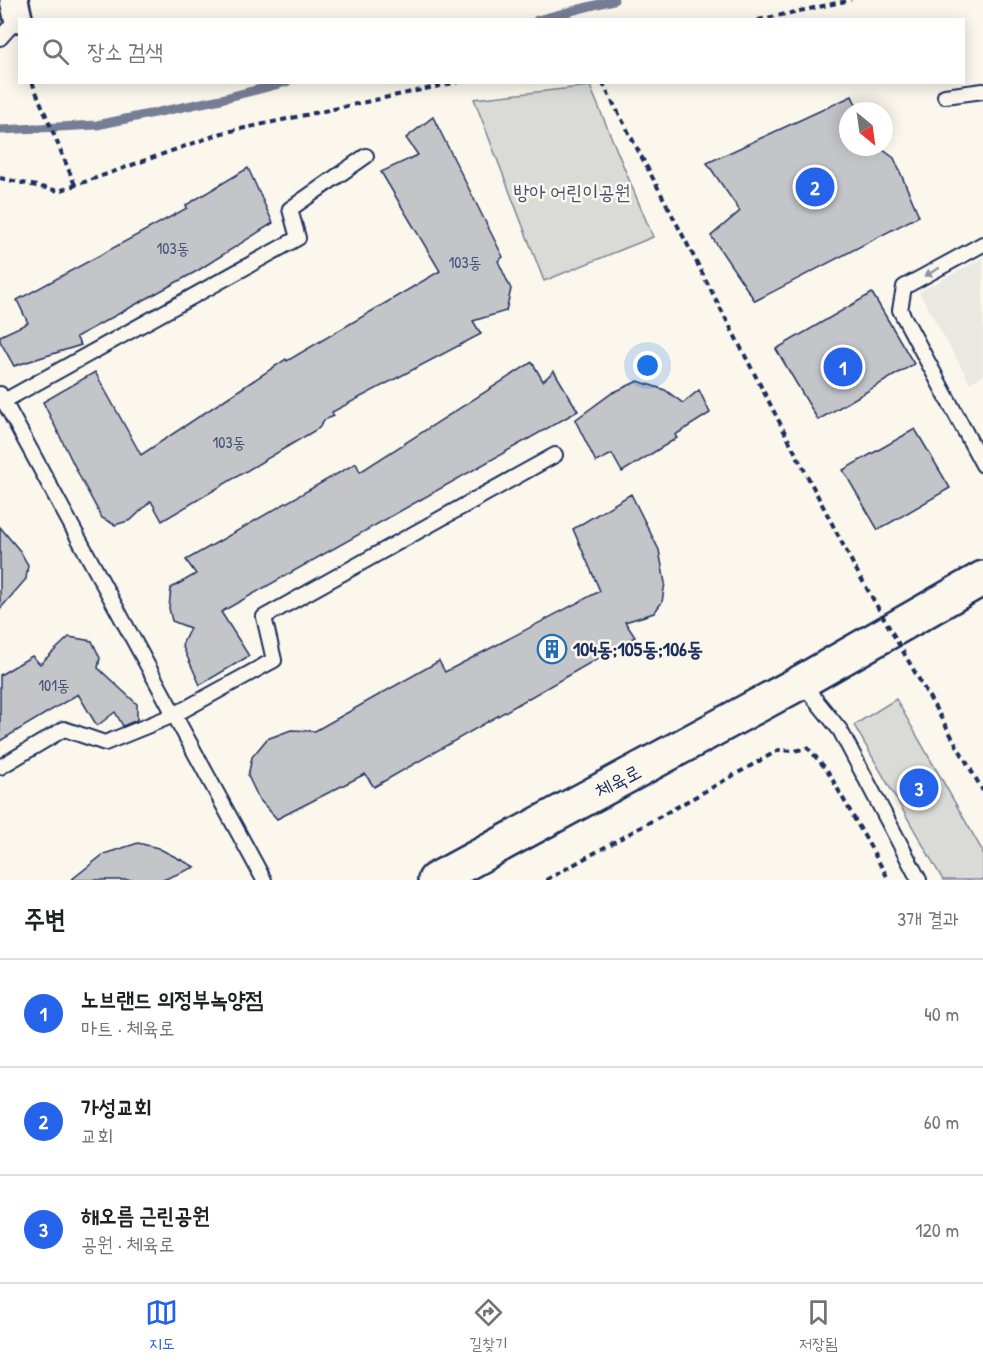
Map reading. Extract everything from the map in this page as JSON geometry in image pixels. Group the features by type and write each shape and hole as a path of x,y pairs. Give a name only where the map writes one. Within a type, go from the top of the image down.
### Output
{"street":[{"name":"체육로","path":"435,880 801,682 983,578"}],"lane":[{"path":"945,96 983,91"},
{"path":"264,880 2,398 298,238 290,209 366,156"},
{"path":"983,244 904,287 900,310 983,465"},
{"path":"0,767 64,729 105,743 174,715 274,660 264,617 555,455"},
{"path":"801,682 840,730 919,880"}],"path":[{"path":"767,18 851,0"},
{"path":"32,84 75,185"},
{"path":"0,178 59,191 222,133 449,84"},
{"path":"603,84 854,566 983,791"},
{"path":"546,880 780,750 794,751 808,748 827,770 889,880"}],"shaded area":[{"path":"983,258 983,375 970,383 919,292"}],"green space":[{"name":"방아 어린이공원","path":"590,86 653,237 544,281 474,99"},
{"path":"896,699 983,852 983,880 943,880 854,725"}],"building":[{"path":"852,96 855,102 839,102"},
{"path":"839,102 839,156 891,156 894,158 919,216 755,301 711,236 740,211 707,163"},
{"path":"433,117 503,257 498,261 511,289 506,311 473,321 481,334 332,412 334,416 324,420 319,428 162,521 151,501 131,520 115,525 102,518 43,402 95,372 141,455 286,359 287,361 440,271 381,172 418,155 406,138"},
{"path":"248,168 273,223 197,271 76,337 81,345 14,366 0,341 0,336 28,323 17,300 187,208 186,205"},
{"path":"872,293 914,364 818,420 776,349"},
{"path":"532,362 543,381 554,371 578,411 221,612 249,656 200,685 182,645 190,628 172,621 169,608 171,588 196,574 186,560 356,463 360,472"},
{"path":"638,381 665,390 683,403 699,390 710,413 675,435 677,438 622,472 612,454 596,462 575,420 612,393"},
{"path":"915,429 950,488 878,530 843,470"},
{"name":"104동;105동;106동","path":"631,494 659,550 665,583 662,602 654,613 625,622 635,637 374,787 365,774 277,819 259,799 248,776 252,757 267,739 291,730 315,731 439,661 445,672 600,591 573,529"},
{"path":"0,527 20,551 28,565 26,579 0,609"},
{"path":"69,637 92,641 100,658 98,668 137,704 137,720 123,726 115,712 97,726 78,694 0,741 0,675 32,656 40,664"},
{"path":"138,843 158,848 195,867 163,880 71,880 104,854"}],"waterway":[{"path":"545,18 614,0"},
{"path":"0,130 97,125 221,99 279,84"}],"place":[{"name":"가성교회","path":"815,187"},
{"name":"노브랜드 의정부녹양점","path":"843,367"},
{"name":"104동;105동;106동","path":"552,649"},
{"name":"해오름 근린공원","path":"919,788"}]}
